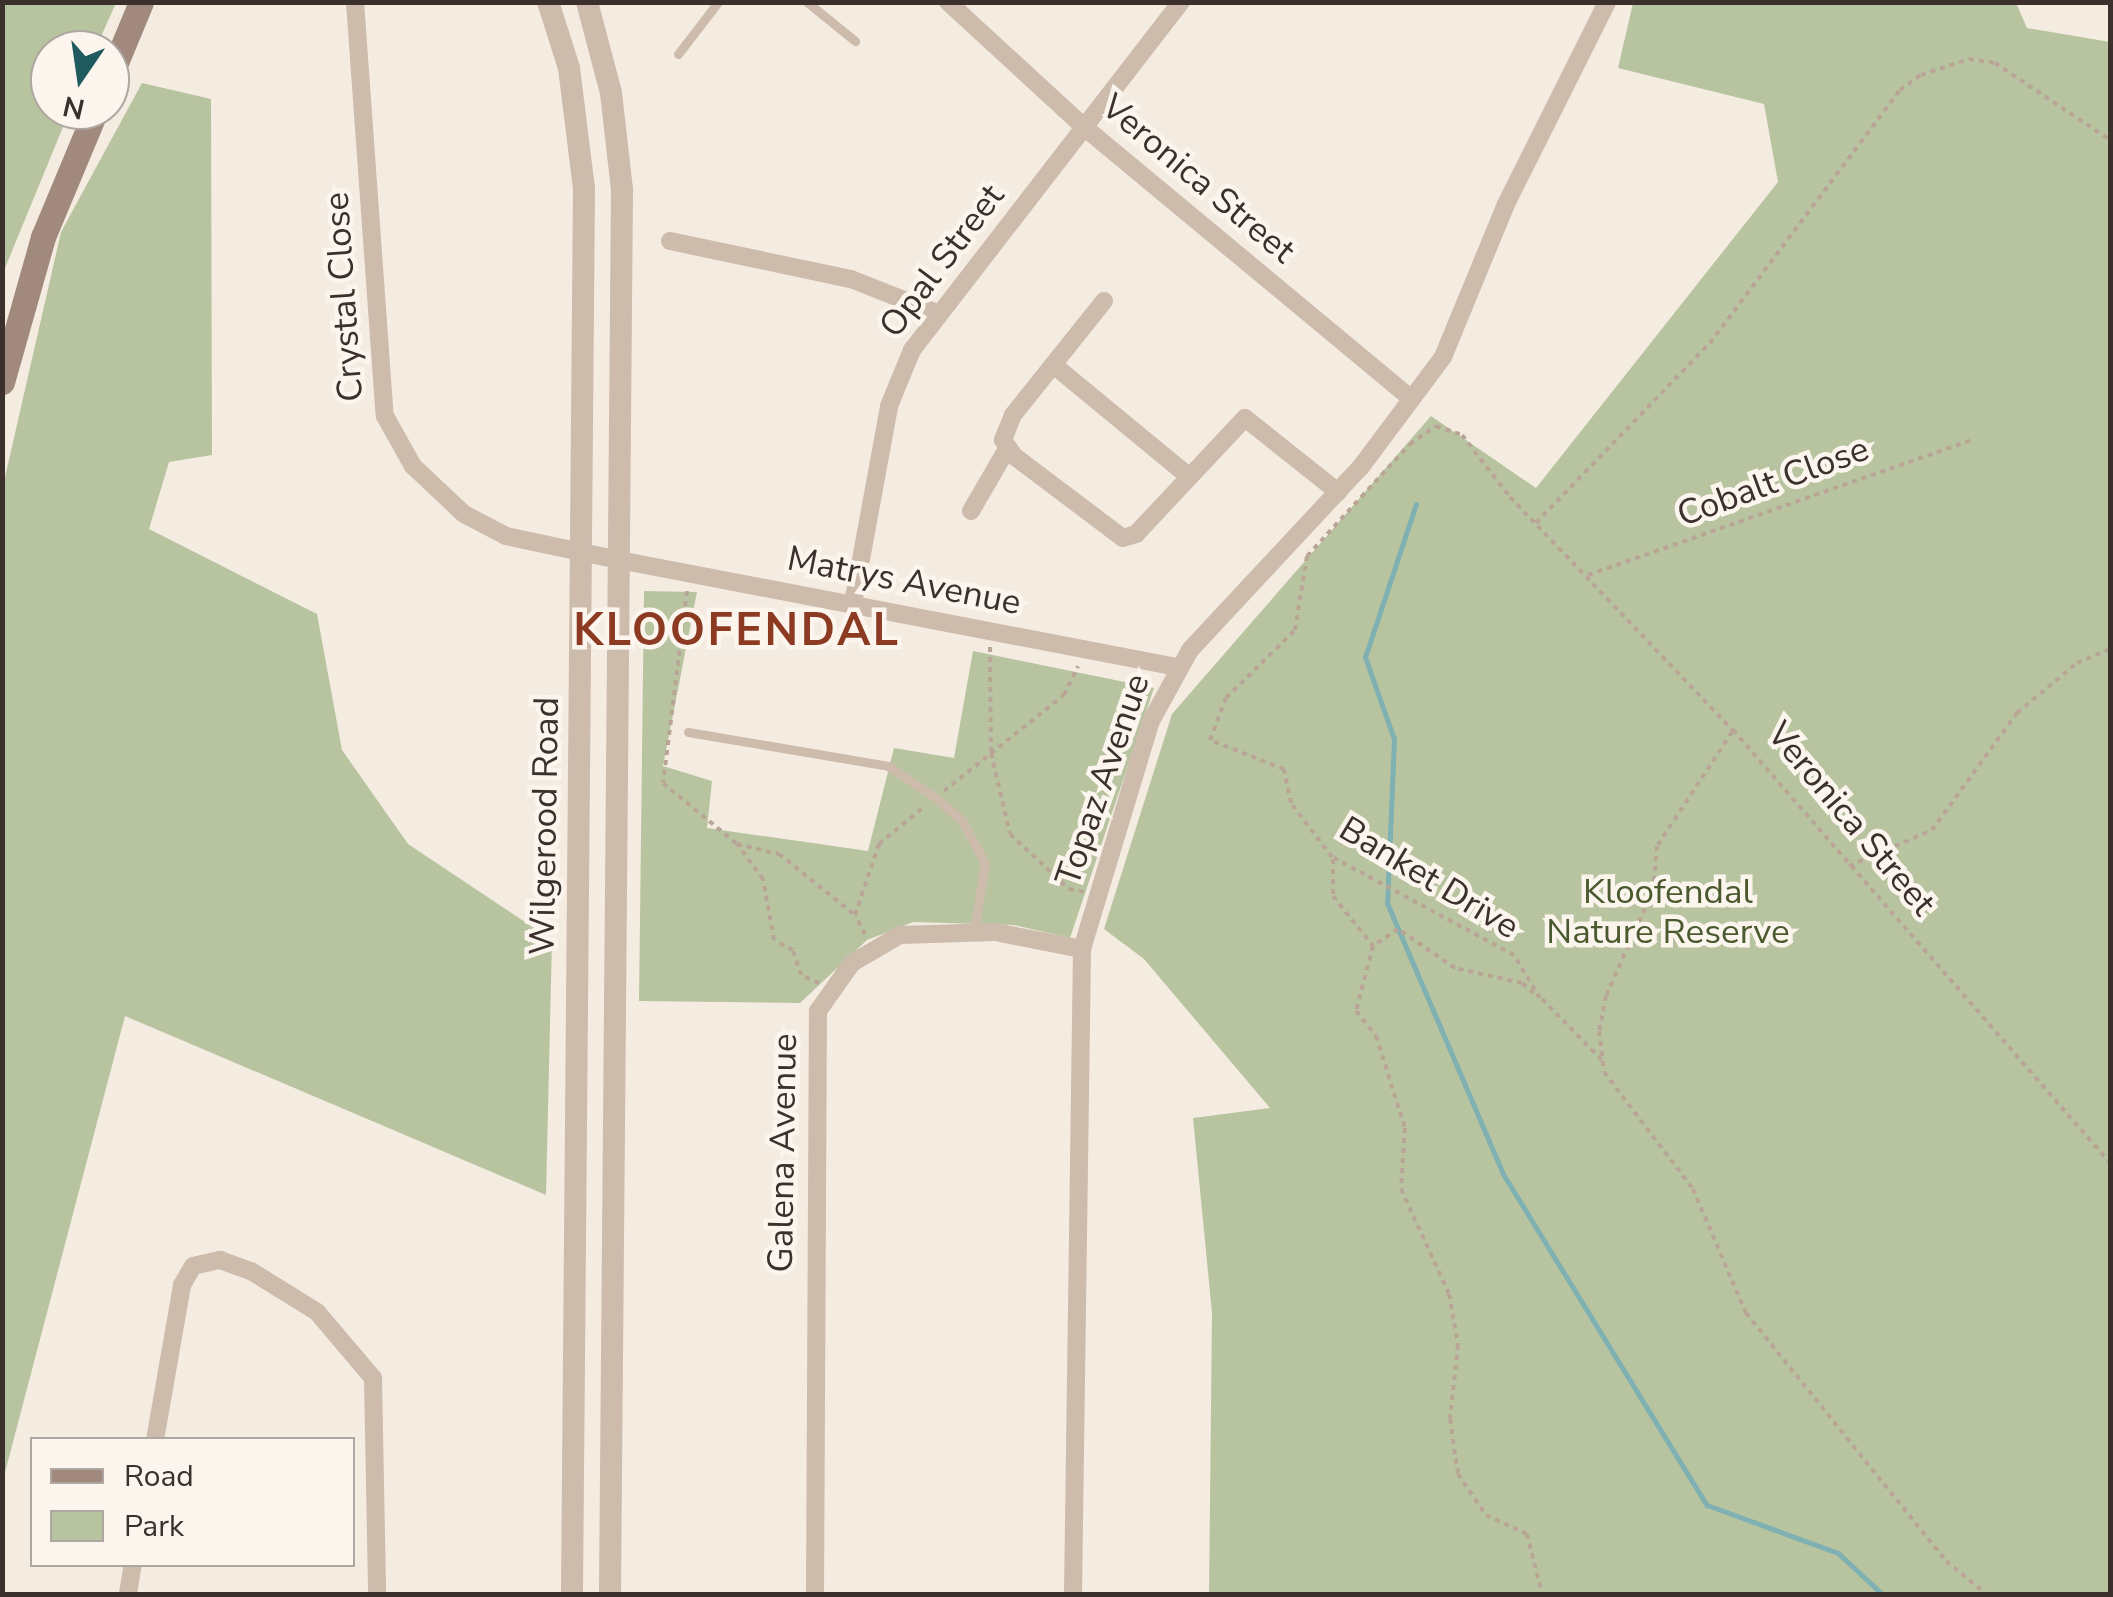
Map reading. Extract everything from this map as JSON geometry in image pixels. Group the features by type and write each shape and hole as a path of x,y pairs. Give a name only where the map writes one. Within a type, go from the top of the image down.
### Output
{"main road":[{"path":"129,30 141,2"},
{"path":"2,382 37,253 88,130"}],"street":[{"name":"Crystal Close","path":"355,2 392,433 429,483 478,524 620,560"},
{"name":"Wilgerood Road","path":"548,2 569,68 584,188 572,1594"},
{"name":"Wilgerood Road","path":"587,2 611,93 622,189 610,1594"},
{"name":"Veronica Street","path":"948,2 1084,127 1412,399"},
{"name":"Opal Street","path":"854,603 890,406 936,312 1181,2"},
{"name":"Topaz Avenue","path":"1073,1594 1082,949 1151,722 1176,667 1338,492 1443,356 1506,204 1607,2"},
{"path":"670,241 851,279 936,312"},
{"path":"971,511 1007,449 1012,415 1056,367 1104,302"},
{"path":"1056,367 1188,476"},
{"path":"1007,449 1123,538 1136,534 1237,422 1251,418 1338,492"},
{"name":"Matrys Avenue","path":"620,560 1176,667"},
{"path":"830,987 871,948 900,935 974,931 1082,949"},
{"name":"Galena Avenue","path":"815,1594 814,1074 818,1011 830,987"},
{"path":"156,1437 182,1284 204,1262 251,1271 317,1312 372,1378 377,1405 377,1594"},
{"path":"128,1594 132,1567"}],"lane":[{"path":"678,54 718,2"},
{"path":"807,2 855,41"},
{"path":"688,732 888,766 936,798 962,821 985,863 974,931"}],"path":[{"path":"1536,523 1710,343 1900,90 1921,74 1954,61 1996,62 2110,140"},
{"name":"Banket Drive","path":"1536,523 1462,435 1436,426 1410,444 1307,556 1295,630 1226,698 1210,740 1284,769 1291,803 1332,857 1514,956 1540,998"},
{"name":"Cobalt Close","path":"1588,575 1975,438"},
{"name":"Veronica Street","path":"1536,523 1734,730 1848,867 2110,1163"},
{"path":"991,632 991,753 1010,834 1069,888 1096,896"},
{"path":"1848,867 1932,830 2017,712 2077,663 2110,648"},
{"path":"856,916 880,844 1064,695 1086,649"},
{"path":"1602,1060 1606,996 1653,890 1657,846 1734,730"},
{"path":"830,987 802,975 792,950 774,940 763,879 736,844 779,854 856,916 871,948"},
{"path":"1332,857 1334,896 1374,946"},
{"path":"1542,1594 1527,1534 1486,1515 1458,1474 1450,1419 1458,1345 1449,1294 1401,1189 1405,1128 1376,1036 1356,1011 1374,946 1398,929 1455,968 1522,983 1602,1060 1616,1095 1693,1189 1746,1313 1946,1561 1986,1594"}],"green space":[{"path":"2,3 116,3 104,30 30,30 30,130 62,130 3,273"},
{"name":"Kloofendal Nature Reserve","path":"1633,3 2016,3 2027,28 2110,42 2110,1594 1209,1594 1212,1313 1193,1118 1270,1108 1144,959 1104,929 1172,714 1431,416 1536,488 1778,182 1764,104 1618,68"},
{"path":"142,83 211,99 212,455 169,462 149,529 317,614 342,750 408,844 552,940 546,1195 125,1016 3,1480 3,486 61,232 116,130 130,130 130,105"},
{"path":"644,591 697,592 663,766 712,781 707,828 868,851 894,748 954,758 973,651 1154,688 1070,938 1014,925 913,922 867,940 800,1003 639,1001"}],"waterway":[{"path":"1416,504 1365,657 1394,739 1387,903 1503,1174 1707,1505 1838,1553 1882,1594"}],"district":[{"name":"KLOOFENDAL","path":"737,631"}]}
